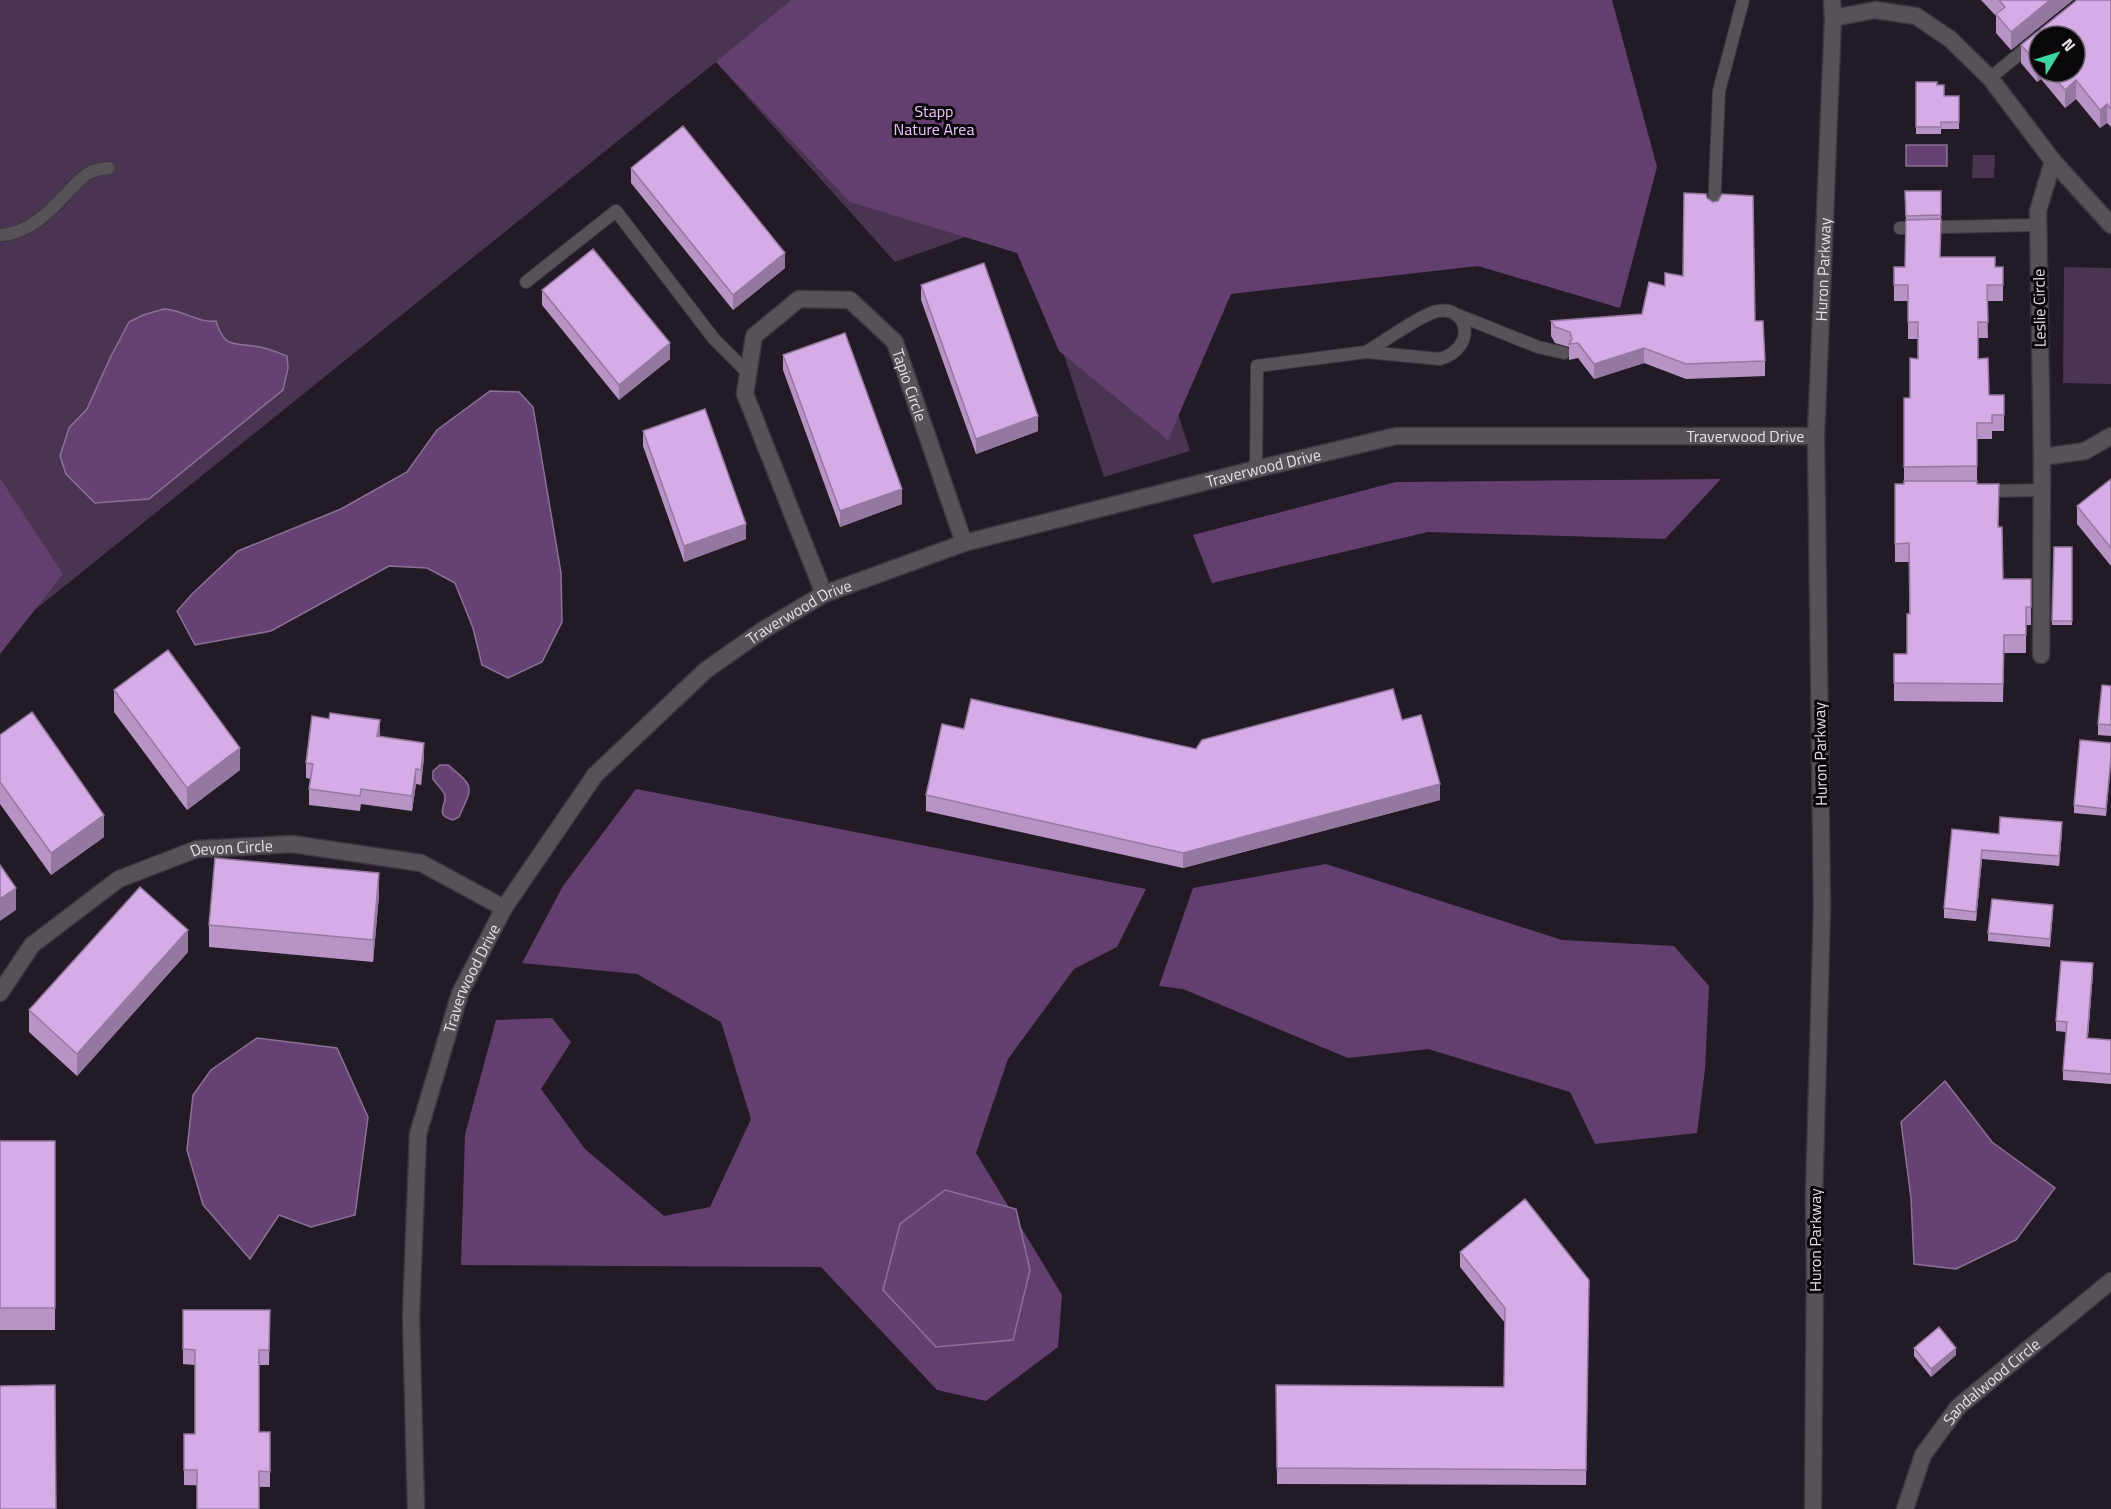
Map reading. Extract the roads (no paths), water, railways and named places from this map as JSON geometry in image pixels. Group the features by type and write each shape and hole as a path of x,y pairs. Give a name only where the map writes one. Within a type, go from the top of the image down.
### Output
{"street":[{"name":"Huron Parkway","path":"1813,1509 1814,1198 1822,908 1816,436 1832,0"},
{"path":"1833,18 1875,10 1916,16 1950,39 1990,78 2053,161 2111,225"},
{"name":"Leslie Circle","path":"2041,655 2042,457 2038,211 2053,161"},
{"name":"Tapio Circle","path":"824,594 745,394 754,336 799,299 850,300 895,342 964,543"},
{"name":"Traverwood Drive","path":"416,1509 411,1316 418,1134 460,993 504,908 595,775 706,670 763,630 824,594 964,543 1395,436 1816,436"},
{"path":"2042,457 2085,452 2111,436"},
{"name":"Devon Circle","path":"0,993 32,945 119,879 196,849 292,844 421,863 504,908"},
{"name":"Sandalwood Circle","path":"1905,1509 1923,1455 1958,1407 2111,1281"}],"lane":[{"path":"1714,209 1719,91 1743,0"},
{"path":"1990,78 2027,48"},
{"path":"0,235 12,234 32,225 49,213 80,179 92,171 110,168"},
{"path":"526,282 616,211 714,339 748,373"},
{"path":"1900,228 2038,225"},
{"path":"1366,352 1426,315 1448,311 1538,347 1564,353"},
{"path":"1256,469 1257,366 1366,352 1440,359 1458,350 1466,332 1457,315"},
{"path":"1973,491 2042,490"}],"park label":[{"name":"Stapp Nature Area","path":"934,120"}]}
